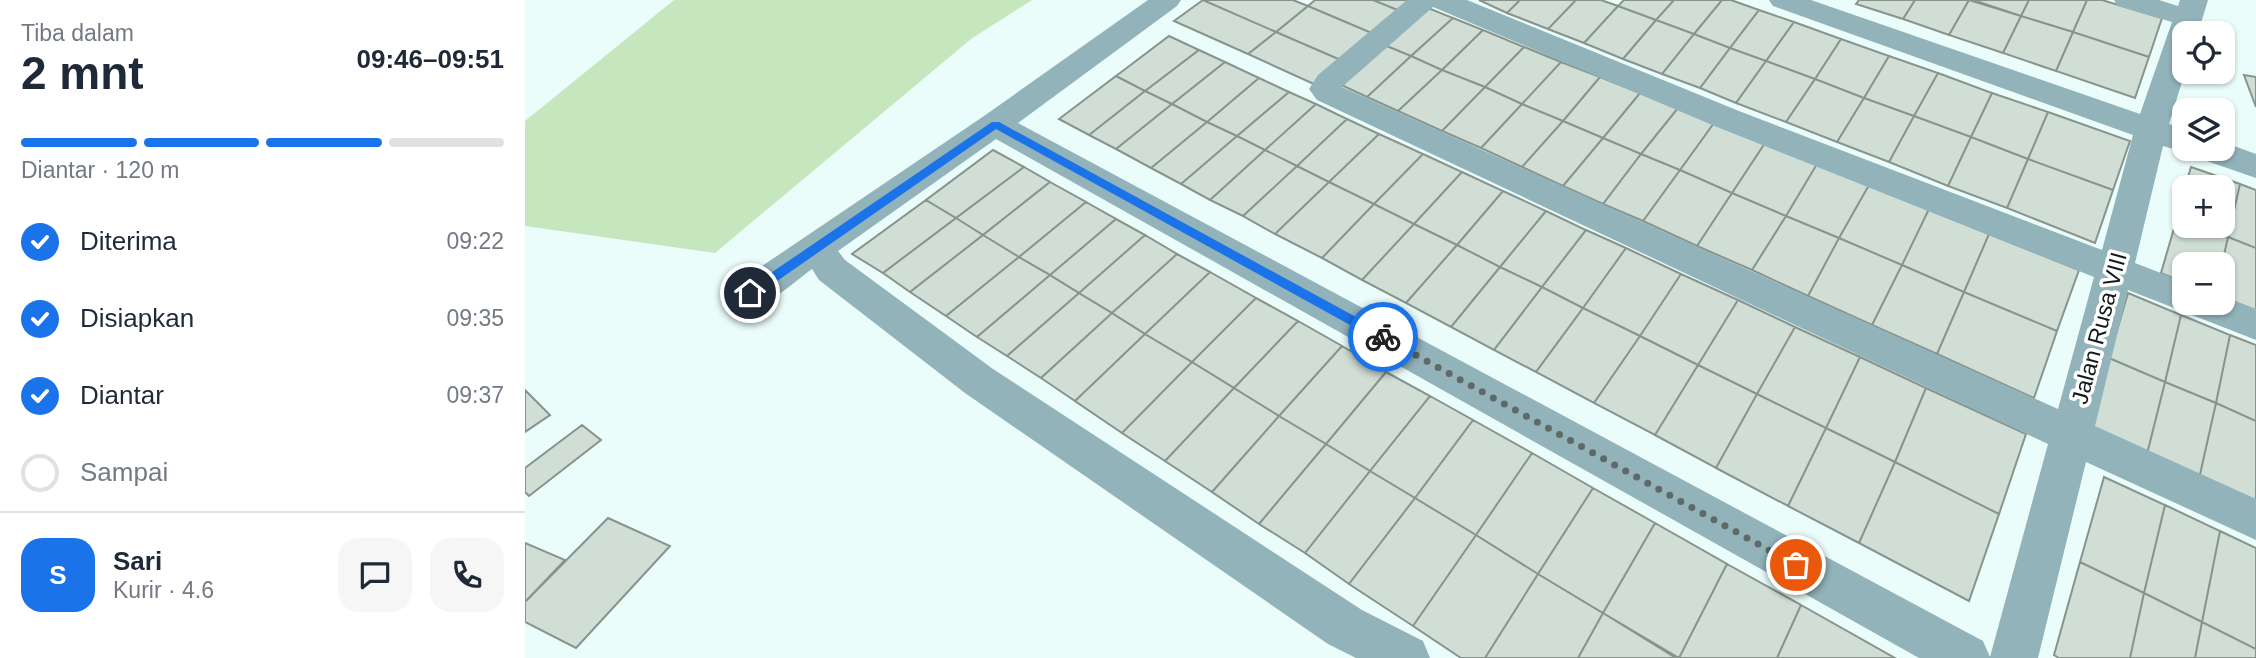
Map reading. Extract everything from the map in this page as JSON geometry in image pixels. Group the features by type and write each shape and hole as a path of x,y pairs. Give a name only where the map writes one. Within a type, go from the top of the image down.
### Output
{"street":[{"path":"750,293 995,124 1167,0"},
{"path":"1424,0 1329,82 1325,89 1328,93 2256,520"},
{"path":"1442,0 1728,119 2172,291"},
{"path":"1783,0 2167,135"},
{"path":"2128,0 2191,9"},
{"name":"Jalan Rusa VIII","path":"2014,658 2114,269 2167,135 2191,9"},
{"path":"995,124 1966,658"},
{"path":"2235,159 2256,166"},
{"path":"817,249 832,270 979,381 1345,627 1406,658"},
{"path":"2229,315 2256,326"}],"green space":[{"path":"674,0 1032,0 971,39 715,253 525,226 525,121"}],"building":[{"path":"1203,0 1276,32 1248,54 1174,21"},
{"path":"1203,0 1293,0 1308,6 1276,32"},
{"path":"1315,0 1373,0 1400,11 1374,34 1308,6"},
{"path":"1373,0 1412,0 1400,11"},
{"path":"1479,0 1520,0 1507,13"},
{"path":"1520,0 1576,0 1548,29 1507,13"},
{"path":"1576,0 1601,0 1618,6 1584,43 1548,29"},
{"path":"1624,0 1674,0 1656,20 1618,6"},
{"path":"1674,0 1722,0 1694,34 1656,20"},
{"path":"1722,0 1731,0 1759,10 1730,48 1694,34"},
{"path":"1859,0 1915,0 1903,19 1856,4"},
{"path":"1915,0 1969,0 1949,35 1903,19"},
{"path":"1969,0 2021,16 2003,53 1949,35"},
{"path":"1973,0 2029,0 2021,16"},
{"path":"2029,0 2087,0 2073,32 2021,16"},
{"path":"2087,0 2102,0 2162,18 2149,57 2073,32"},
{"path":"1308,6 1374,34 1343,61 1276,32"},
{"path":"1423,6 1453,18 1411,56 1382,44"},
{"path":"1618,6 1656,20 1623,59 1584,43"},
{"path":"1759,10 1794,22 1766,61 1730,48"},
{"path":"2021,16 2073,32 2056,71 2003,53"},
{"path":"1453,18 1483,30 1442,70 1411,56"},
{"path":"1656,20 1694,34 1662,74 1623,59"},
{"path":"1794,22 1841,39 1815,79 1766,61"},
{"path":"1483,30 1524,47 1485,87 1442,70"},
{"path":"1276,32 1343,61 1316,85 1248,54"},
{"path":"2073,32 2149,57 2135,98 2056,71"},
{"path":"1694,34 1730,48 1700,88 1662,74"},
{"path":"1169,36 1199,50 1145,91 1116,76"},
{"path":"1841,39 1889,56 1864,98 1815,79"},
{"path":"1382,44 1411,56 1367,97 1337,83"},
{"path":"1524,47 1561,62 1522,104 1485,87"},
{"path":"1730,48 1766,61 1736,103 1700,88"},
{"path":"1199,50 1225,62 1172,104 1145,91"},
{"path":"1411,56 1442,70 1398,111 1367,97"},
{"path":"1889,56 1938,73 1914,116 1864,98"},
{"path":"1766,61 1815,79 1786,122 1736,103"},
{"path":"1225,62 1259,78 1207,122 1172,104"},
{"path":"1561,62 1600,77 1563,121 1522,104"},
{"path":"1442,70 1485,87 1442,131 1398,111"},
{"path":"1938,73 1992,93 1971,137 1914,116"},
{"path":"2244,75 2256,77 2256,107"},
{"path":"1116,76 1145,91 1089,135 1059,119"},
{"path":"1600,77 1640,93 1603,138 1563,121"},
{"path":"1259,78 1289,92 1237,136 1207,122"},
{"path":"1815,79 1864,98 1837,142 1786,122"},
{"path":"1485,87 1522,104 1481,148 1442,131"},
{"path":"1145,91 1172,104 1116,149 1089,135"},
{"path":"1289,92 1316,104 1265,150 1237,136"},
{"path":"1640,93 1678,108 1641,154 1603,138"},
{"path":"1992,93 2048,112 2028,159 1971,137"},
{"path":"1864,98 1914,116 1889,162 1837,142"},
{"path":"1172,104 1207,122 1151,168 1116,149"},
{"path":"1316,104 1347,119 1297,166 1265,150"},
{"path":"1522,104 1563,121 1522,167 1481,148"},
{"path":"1678,108 1714,123 1680,170 1641,154"},
{"path":"2048,112 2130,141 2113,190 2028,159"},
{"path":"1914,116 1971,137 1948,186 1889,162"},
{"path":"1347,119 1379,134 1329,182 1297,166"},
{"path":"1563,121 1603,138 1563,186 1522,167"},
{"path":"1207,122 1237,136 1181,184 1151,168"},
{"path":"1714,123 1765,143 1732,193 1680,170"},
{"path":"1379,134 1423,154 1374,204 1329,182"},
{"path":"1237,136 1265,150 1210,200 1181,184"},
{"path":"1971,137 2028,159 2007,208 1948,186"},
{"path":"1603,138 1641,154 1603,204 1563,186"},
{"path":"1765,143 1817,164 1786,216 1732,193"},
{"path":"993,150 1024,167 956,218 926,200"},
{"path":"1265,150 1297,166 1243,216 1210,200"},
{"path":"1423,154 1462,172 1414,224 1374,204"},
{"path":"1641,154 1680,170 1643,221 1603,204"},
{"path":"2028,159 2113,190 2095,243 2007,208"},
{"path":"1817,164 1869,185 1839,238 1786,216"},
{"path":"1297,166 1329,182 1275,234 1243,216"},
{"path":"1024,167 1050,182 983,235 956,218"},
{"path":"2191,167 2214,175 2189,175"},
{"path":"1680,170 1732,193 1697,246 1643,221"},
{"path":"1462,172 1503,191 1457,245 1414,224"},
{"path":"1050,182 1086,202 1019,257 983,235"},
{"path":"1329,182 1374,204 1322,258 1275,234"},
{"path":"2235,182 2240,184 2235,206"},
{"path":"2240,184 2256,190 2256,248 2231,238 2235,238 2235,206"},
{"path":"1869,185 1929,209 1902,265 1839,238"},
{"path":"1503,191 1546,211 1500,267 1457,245"},
{"path":"1732,193 1786,216 1752,270 1697,246"},
{"path":"926,200 956,218 883,273 852,254"},
{"path":"1086,202 1116,219 1050,275 1019,257"},
{"path":"1374,204 1414,224 1362,280 1322,258"},
{"path":"1929,209 1989,234 1964,292 1902,265"},
{"path":"1546,211 1586,230 1542,287 1500,267"},
{"path":"1786,216 1839,238 1808,296 1752,270"},
{"path":"956,218 983,235 910,292 883,273"},
{"path":"1116,219 1145,235 1079,293 1050,275"},
{"path":"1414,224 1457,245 1406,303 1362,280"},
{"path":"1586,230 1626,248 1583,308 1542,287"},
{"path":"1989,234 2079,270 2057,331 1964,292"},
{"path":"983,235 1019,257 946,316 910,292"},
{"path":"1145,235 1177,254 1112,313 1079,293"},
{"path":"2172,235 2172,238 2228,238 2225,252 2172,252 2172,278 2161,273"},
{"path":"1839,238 1902,265 1872,325 1808,296"},
{"path":"2228,238 2256,248 2256,311 2235,303 2235,252 2225,252"},
{"path":"1457,245 1500,267 1451,327 1406,303"},
{"path":"1626,248 1681,274 1640,336 1583,308"},
{"path":"1177,254 1210,272 1145,334 1112,313"},
{"path":"1019,257 1050,275 977,337 946,316"},
{"path":"1902,265 1964,292 1937,354 1872,325"},
{"path":"1500,267 1542,287 1494,350 1451,327"},
{"path":"1210,272 1256,298 1192,362 1145,334"},
{"path":"1681,274 1738,300 1698,365 1640,336"},
{"path":"1050,275 1079,293 1007,356 977,337"},
{"path":"1542,287 1583,308 1536,372 1494,350"},
{"path":"1964,292 2057,331 2034,398 1937,354"},
{"path":"1079,293 1112,313 1041,378 1007,356"},
{"path":"2128,293 2172,311 2172,315 2181,315 2165,382 2109,358"},
{"path":"1256,298 1298,321 1234,388 1192,362"},
{"path":"1738,300 1795,327 1757,394 1698,365"},
{"path":"1583,308 1640,336 1594,403 1536,372"},
{"path":"1112,313 1145,334 1075,401 1041,378"},
{"path":"2181,315 2230,335 2216,403 2165,382"},
{"path":"1298,321 1342,346 1279,416 1234,388"},
{"path":"1795,327 1860,357 1826,428 1757,394"},
{"path":"1145,334 1192,362 1122,433 1075,401"},
{"path":"2230,335 2256,345 2256,421 2216,403"},
{"path":"1640,336 1698,365 1655,435 1594,403"},
{"path":"1342,346 1386,372 1326,444 1279,416"},
{"path":"1860,357 1926,388 1895,462 1826,428"},
{"path":"2109,358 2165,382 2147,454 2088,428"},
{"path":"1192,362 1234,388 1165,461 1122,433"},
{"path":"1698,365 1757,394 1716,468 1655,435"},
{"path":"1386,372 1430,396 1370,471 1326,444"},
{"path":"2165,382 2216,403 2199,479 2147,454"},
{"path":"1234,388 1279,416 1212,492 1165,461"},
{"path":"1926,388 2026,434 1999,514 1895,462"},
{"path":"525,390 550,415 525,432"},
{"path":"1757,394 1826,428 1788,506 1716,468"},
{"path":"1430,396 1473,420 1415,498 1370,471"},
{"path":"2216,403 2256,421 2256,504 2199,479"},
{"path":"1279,416 1326,444 1259,524 1212,492"},
{"path":"1473,420 1532,453 1476,535 1415,498"},
{"path":"582,425 601,440 529,496 525,492 525,468"},
{"path":"1826,428 1895,462 1859,543 1788,506"},
{"path":"1326,444 1370,471 1305,553 1259,524"},
{"path":"1532,453 1593,488 1538,574 1476,535"},
{"path":"1895,462 1999,514 1969,601 1859,543"},
{"path":"1370,471 1415,498 1349,584 1305,553"},
{"path":"2104,477 2165,505 2144,593 2080,562"},
{"path":"1593,488 1655,523 1603,613 1538,574"},
{"path":"1415,498 1476,535 1413,626 1349,584"},
{"path":"2165,505 2220,531 2202,622 2144,593"},
{"path":"608,518 670,546 576,648 525,622 525,602"},
{"path":"1655,523 1727,564 1679,658 1603,613"},
{"path":"2220,531 2256,548 2256,649 2202,622"},
{"path":"1476,535 1538,574 1485,658 1461,658 1413,626"},
{"path":"525,543 565,560 525,602"},
{"path":"2080,562 2144,593 2130,658 2059,658 2054,655"},
{"path":"1727,564 1801,605 1777,658 1679,658"},
{"path":"1538,574 1603,613 1578,658 1485,658"},
{"path":"2144,593 2202,622 2195,658 2130,658"},
{"path":"1801,605 1895,658 1777,658"},
{"path":"1603,613 1676,658 1578,658"},
{"path":"2202,622 2256,649 2256,658 2195,658"}],"way so far":[{"path":"1383,337 1796,565"}],"route":[{"path":"750,293 995,124 1383,337"}]}
